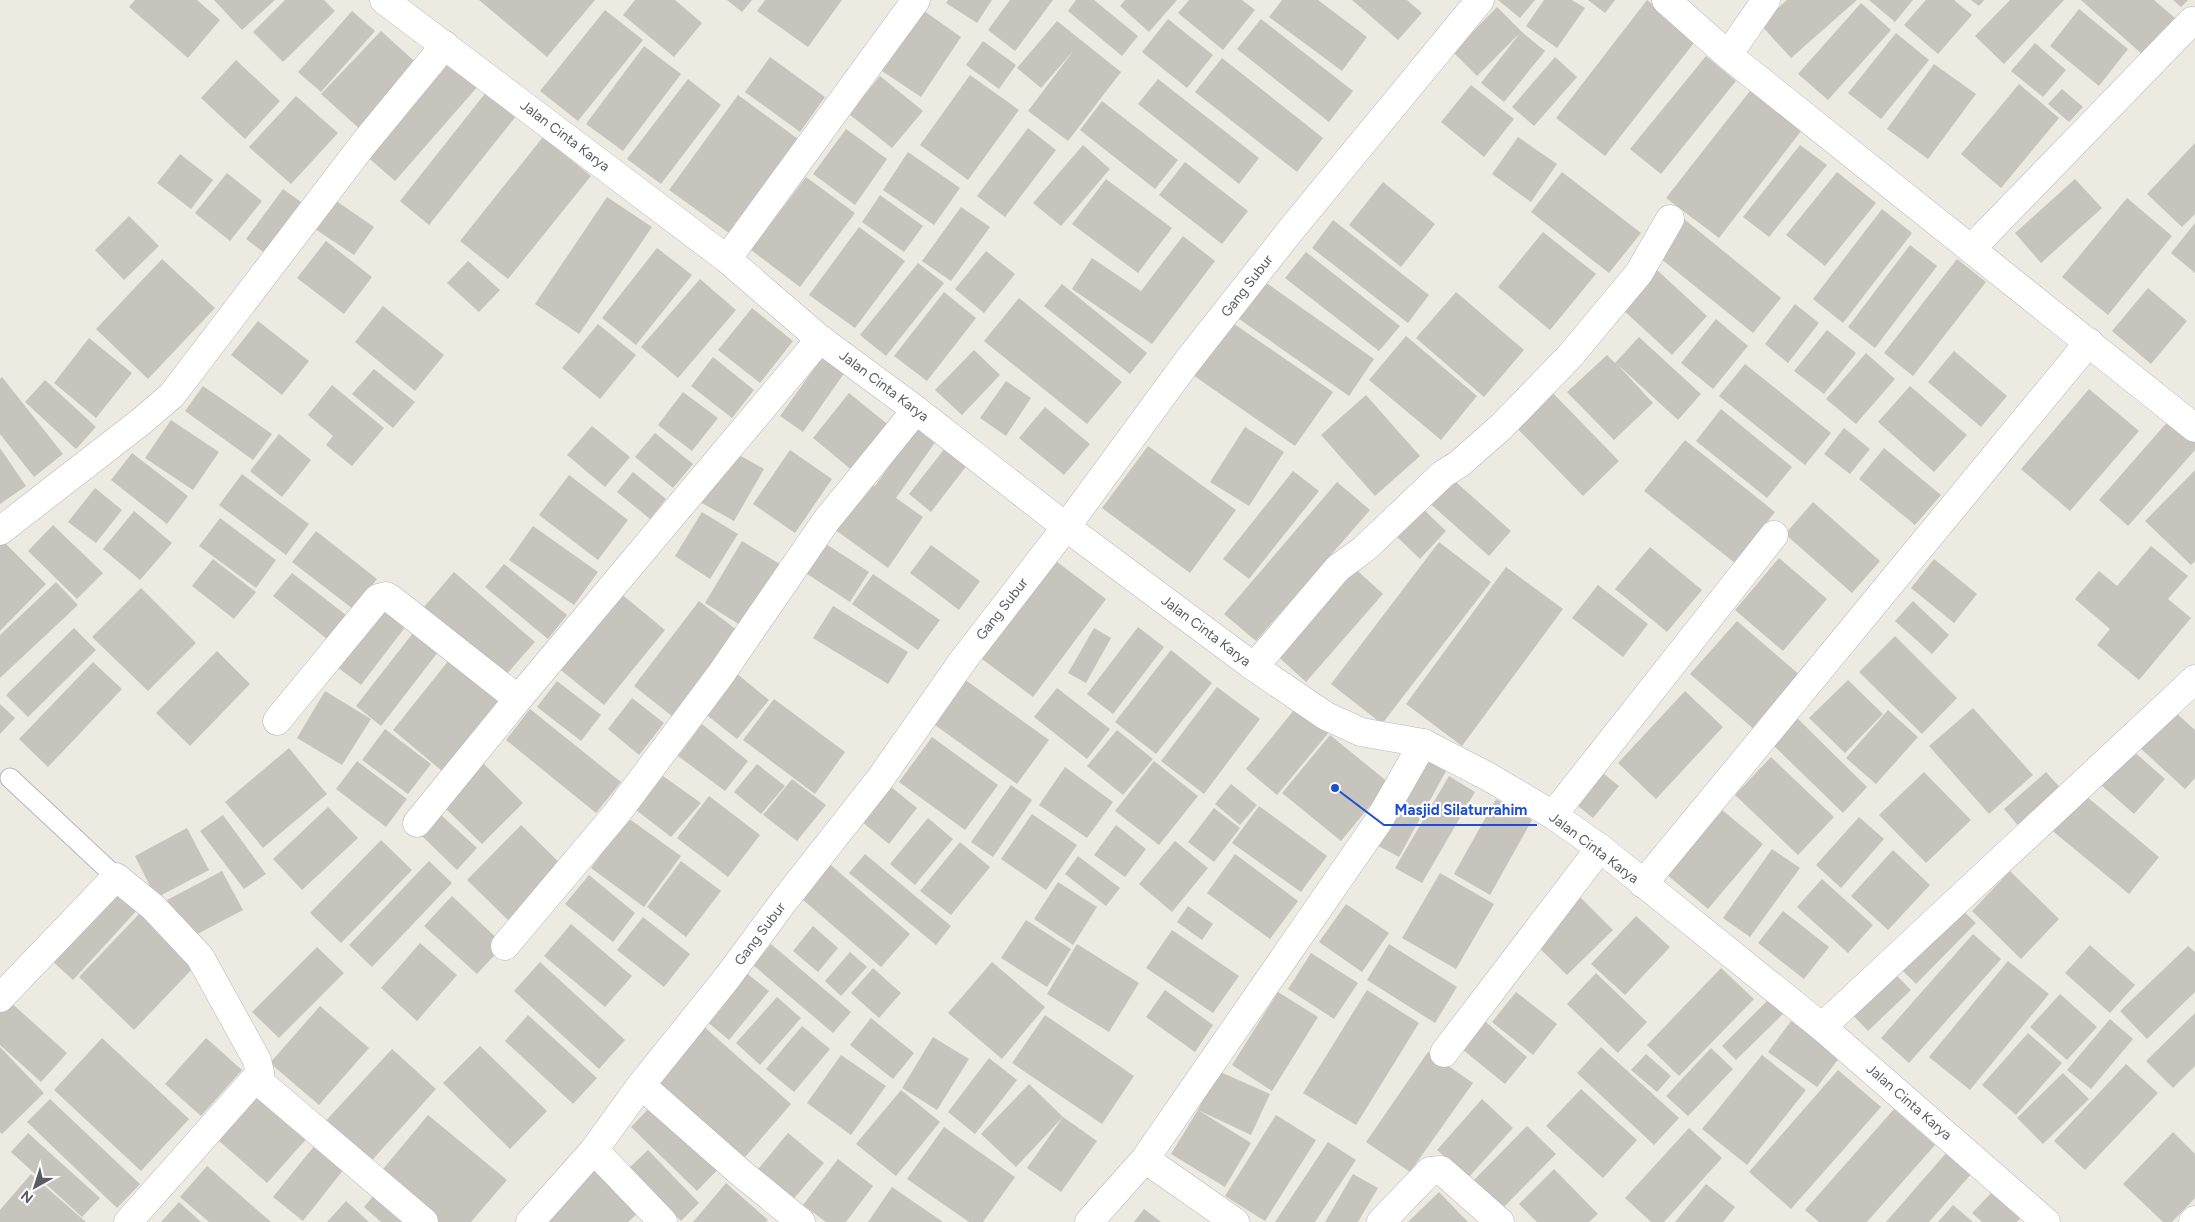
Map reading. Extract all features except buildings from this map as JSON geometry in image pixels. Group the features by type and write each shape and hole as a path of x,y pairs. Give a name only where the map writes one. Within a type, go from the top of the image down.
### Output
{"street":[{"name":"Jalan Cinta Karya","path":"384,0 727,259 820,339 916,410 1066,527 1254,666 1326,716 1360,732 1423,743 1486,776 1553,815 1600,848 1822,1027 2046,1222"},
{"path":"727,259 916,0"},
{"name":"Gang Subur","path":"530,1222 594,1150 641,1085 727,978 784,901 880,779 964,659 1066,527 1186,362 1480,0"},
{"path":"1666,0 1728,55 2195,428"},
{"path":"1728,55 1766,0"},
{"path":"1971,249 2192,21"},
{"path":"0,531 143,420 172,395 365,142 445,45"},
{"path":"1254,666 1338,568 1364,549 1425,490 1501,427 1569,357 1639,273 1670,219"},
{"path":"417,823 820,339"},
{"path":"1643,884 2089,342"},
{"path":"505,946 617,813 721,674 826,522 916,410"},
{"path":"1553,815 1774,534"},
{"path":"277,721 378,598 382,596 391,599 518,700"},
{"path":"1822,1027 2195,679"},
{"path":"1089,1222 1145,1159 1378,822 1423,743"},
{"path":"1444,1053 1600,848"},
{"path":"0,998 116,877 153,908 200,957 257,1060 260,1070 256,1079 128,1222"},
{"path":"256,1079 424,1222"},
{"path":"641,1085 741,1173 801,1222"},
{"path":"594,1150 663,1222"},
{"path":"1145,1159 1235,1222"},
{"path":"1381,1222 1430,1171 1441,1170 1500,1222"}],"lane":[{"path":"10,778 116,877"}],"place":[{"name":"Masjid Silaturrahim","path":"1335,788"}]}
